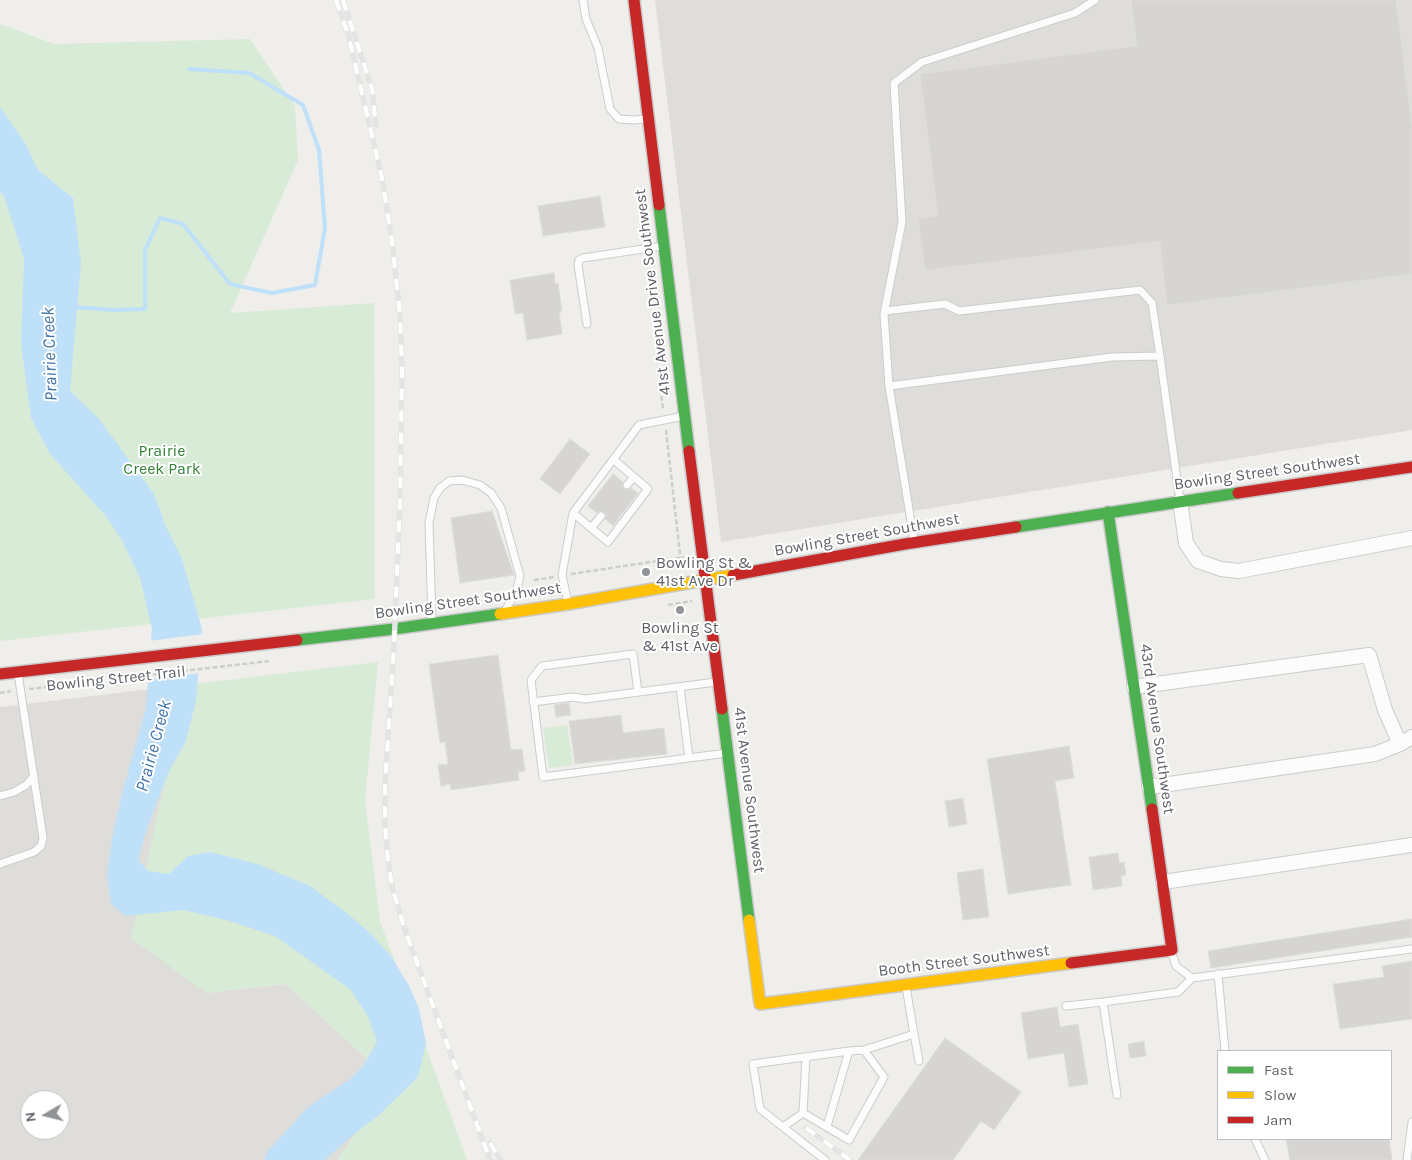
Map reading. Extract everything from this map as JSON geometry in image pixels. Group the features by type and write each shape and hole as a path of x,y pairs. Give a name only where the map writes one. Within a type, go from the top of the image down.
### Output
{"street":[{"name":"41st Avenue Drive Southwest","path":"634,0 684,416 706,580"},
{"name":"Bowling Street Southwest","path":"0,674 230,649 432,624 568,604 914,542 1412,467"},
{"path":"1180,501 1186,543 1198,561 1221,569 1239,571 1412,538"},
{"name":"43rd Avenue Southwest","path":"1108,512 1172,950"},
{"name":"41st Avenue Southwest","path":"706,580 760,1004"},
{"path":"1134,687 1369,655 1385,710 1406,740 1376,754 1149,787"},
{"path":"1163,882 1412,845"},
{"name":"Booth Street Southwest","path":"760,1004 1172,950"}],"lane":[{"path":"583,0 586,18 598,48 610,109 619,118 633,120 648,119"},
{"path":"914,542 890,386 885,311 902,222 894,83 922,62 1075,13 1095,0"},
{"path":"587,324 578,260 664,246"},
{"path":"885,311 945,304 958,311 1140,290 1152,303 1180,501"},
{"path":"890,386 1112,357 1160,356"},
{"path":"568,604 562,575 573,513 639,425 684,416"},
{"path":"573,513 608,542 648,488 614,460"},
{"path":"627,485 634,477"},
{"path":"432,624 429,523 434,498 440,488 449,481 462,480 480,485 491,493 501,508 520,576 516,592 503,613"},
{"path":"591,528 601,516"},
{"path":"638,692 633,654 542,666 531,680 543,777 727,753"},
{"path":"0,864 34,852 43,838 18,672"},
{"path":"534,702 573,697 584,699 719,682"},
{"path":"680,687 689,758"},
{"path":"0,796 26,785 34,776"},
{"path":"1066,1006 1178,992 1192,978 1412,949"},
{"path":"1172,950 1176,966 1192,978"},
{"path":"1218,974 1225,1050"},
{"path":"905,985 919,1061"},
{"path":"1102,1002 1117,1095"},
{"path":"825,1160 760,1109 753,1064 864,1050 914,1034"},
{"path":"802,1113 849,1140 884,1077 864,1050"},
{"path":"827,1126 849,1052"},
{"path":"783,1127 802,1113 806,1057"},
{"path":"1407,1160 1412,1122"},
{"path":"1255,1140 1264,1160"}],"path":[{"path":"658,366 682,557 681,562"},
{"path":"534,580 682,557"},
{"name":"Bowling Street Trail","path":"123,678 232,666"},
{"name":"Bowling Street Trail","path":"0,693 104,680"}],"shaded area":[{"path":"655,0 1412,0 1412,430 721,542"},
{"path":"185,685 206,993 286,984 391,1081 337,1160 0,1160 0,707"}],"green space":[{"name":"Prairie Creek Park","path":"0,24 54,44 250,39 295,106 298,160 230,313 374,303 375,599 0,641"},
{"path":"378,662 365,801 380,921 467,1160 337,1160 391,1081 286,984 206,993 131,938 185,685"},
{"path":"567,725 573,765 549,768 543,728"}],"water":[{"name":"Prairie Creek","path":"0,107 25,143 38,170 73,198 81,263 70,391 99,419 154,494 166,527 182,559 202,629 196,700 186,741 169,771 138,859 148,871 169,874 188,856 210,852 257,864 310,886 371,934 391,956 409,986 419,1009 426,1043 418,1077 381,1113 325,1160 264,1160 268,1151 308,1107 349,1080 363,1066 377,1042 368,1016 350,989 275,936 230,921 184,910 125,916 111,904 107,874 112,838 123,790 146,708 152,629 140,578 122,540 105,515 50,454 31,418 21,344 24,259 4,196 0,192"}],"pier":[{"path":"204,634 201,673 145,680 149,641"}],"building":[{"path":"1131,0 1396,0 1412,125 1412,274 1167,305 1160,241 925,270 918,219 938,216 920,74 1137,46"},
{"path":"600,196 605,227 543,236 538,206"},
{"path":"554,273 555,284 558,283 562,311 559,311 562,334 527,340 523,313 515,314 510,280"},
{"path":"570,439 590,454 560,494 540,479"},
{"path":"613,474 623,482 622,486 624,489 628,490 631,488 638,493 613,526 605,519 606,515 604,512 600,511 597,513 588,506"},
{"path":"492,511 514,575 460,583 451,518"},
{"path":"498,655 511,750 522,749 525,771 518,772 519,780 451,790 450,784 441,786 438,765 448,764 445,742 440,743 429,664"},
{"path":"569,703 571,715 556,717 554,705"},
{"path":"621,715 623,733 664,728 667,754 575,764 569,721"},
{"path":"1069,746 1074,778 1055,781 1071,885 1008,894 987,759"},
{"path":"963,798 967,824 949,827 945,801"},
{"path":"1118,853 1119,863 1124,862 1126,875 1121,876 1122,886 1093,890 1089,857"},
{"path":"983,869 989,917 963,920 957,873"},
{"path":"1412,919 1412,937 1211,968 1208,951"},
{"path":"1412,961 1412,1019 1340,1029 1333,984 1384,977 1382,966"},
{"path":"1057,1007 1060,1027 1078,1024 1088,1084 1069,1087 1064,1053 1028,1059 1021,1013"},
{"path":"945,1038 1021,1092 994,1130 981,1121 953,1160 858,1160"},
{"path":"1144,1041 1146,1056 1130,1058 1128,1044"},
{"path":"1286,1140 1389,1140 1392,1160 1290,1160"}],"waterway":[{"path":"74,307 113,310 145,309 145,250 160,218 183,224 230,284 272,293 315,285 325,228 319,150 303,105 249,73 189,69"}],"railway":[{"path":"336,0 348,34 382,178 392,242 400,314 402,368 400,502 394,646 385,784 387,852 392,887 405,930 490,1160"},
{"path":"343,0 372,89 376,125"},
{"path":"806,1128 850,1160"},
{"path":"490,1143 501,1160"}],"traffic: fast":[{"path":"659,205 689,451"},
{"path":"1016,527 1238,493"},
{"path":"1108,512 1152,809"},
{"path":"297,640 500,614"},
{"path":"722,709 749,920"}],"traffic: slow":[{"path":"500,614 733,575"},
{"path":"749,920 760,1004 1071,963"}],"traffic: jam":[{"path":"634,0 659,205"},
{"path":"689,451 722,709"},
{"path":"1238,493 1412,467"},
{"path":"733,575 905,544 1016,527"},
{"path":"0,674 297,640"},
{"path":"1071,963 1172,950 1152,809"}],"place":[{"name":"Bowling St & 41st Ave Dr","path":"646,572"},
{"name":"Bowling St & 41st Ave","path":"680,610"}]}
